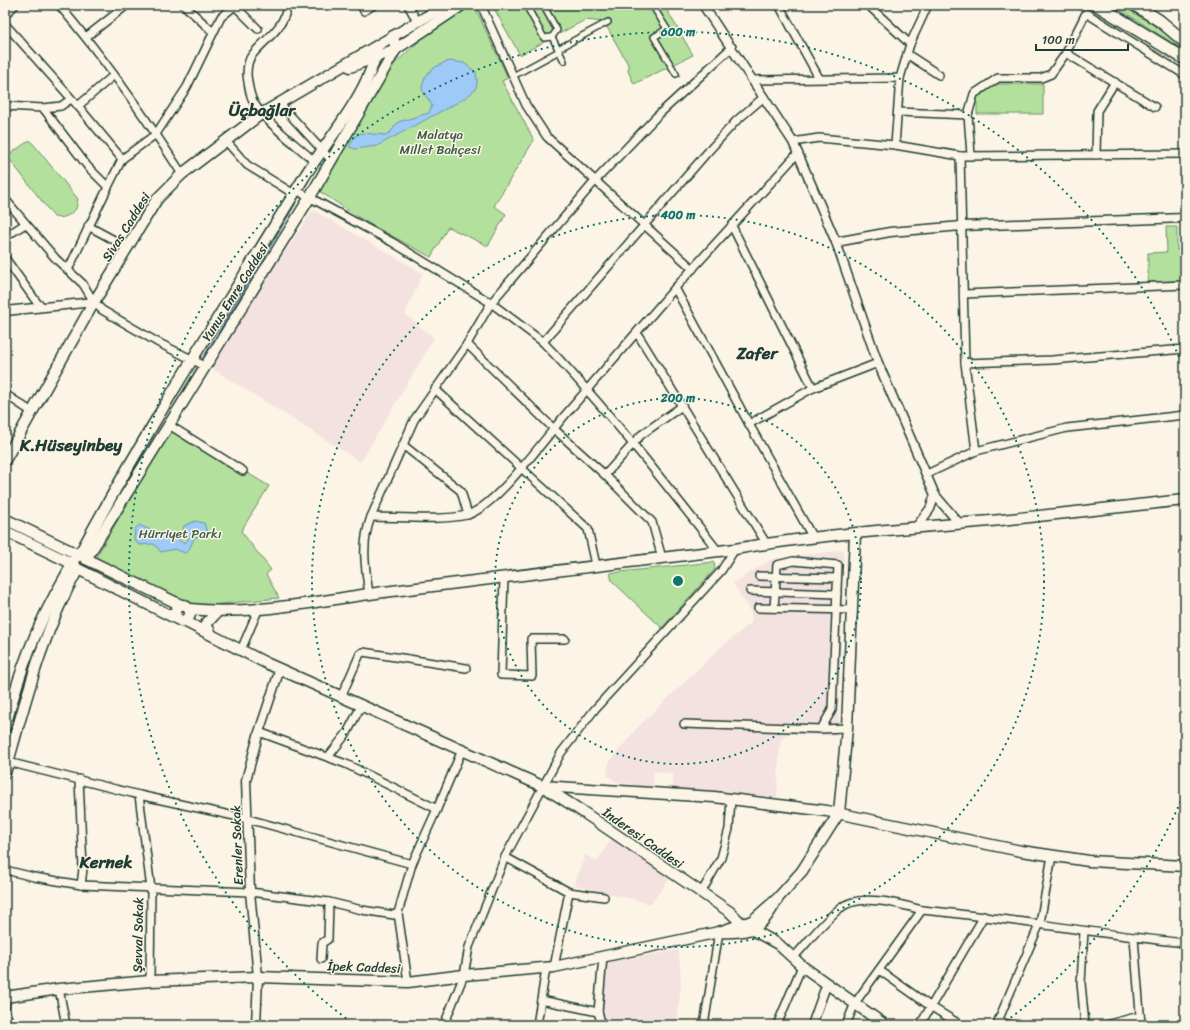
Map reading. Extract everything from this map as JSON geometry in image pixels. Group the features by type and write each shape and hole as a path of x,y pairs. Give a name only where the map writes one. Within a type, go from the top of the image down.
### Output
{"highway":[{"path":"1096,5 1185,59"},
{"path":"1135,5 1147,8 1185,42"}],"main road":[{"path":"337,71 417,21 446,5"},
{"path":"337,71 396,49 462,5"},
{"path":"393,36 396,49"},
{"name":"Yunus Emre Caddesi","path":"82,557 106,504 314,161 362,87 375,58 377,46"},
{"name":"Yunus Emre Caddesi","path":"82,557 169,425 204,366 310,197 330,160 396,49"},
{"name":"Sivas Caddesi","path":"5,460 94,302 157,199 182,174 261,114 337,71"},
{"path":"5,519 185,607 216,612 259,608 596,565 735,549 766,543 917,526 1185,500"},
{"path":"5,531 280,669 542,786 731,800 839,813 1021,851 1052,856 1089,861 1185,866"},
{"path":"719,932 752,921 778,898 802,871 839,813 847,728 855,534"},
{"path":"5,773 42,646 75,566 74,557 82,557"},
{"path":"5,727 24,661 50,602 75,566"},
{"path":"180,619 190,617 185,607"},
{"path":"211,634 206,624 216,612"},
{"name":"İnderesi Caddesi","path":"542,786 583,812 730,912 742,924 778,944 794,957 802,966 885,1025"},
{"path":"719,932 732,933 758,926 767,918 778,898"},
{"name":"İpek Caddesi","path":"6,997 59,989 150,981 258,977 408,982 464,975 550,968 719,932"}],"street":[{"path":"5,15 15,5"},
{"path":"59,5 86,37 114,75 156,134 182,174"},
{"path":"86,37 127,5"},
{"path":"184,5 213,32"},
{"path":"287,5 282,23 270,39 252,55 249,62 248,85 252,101 261,114 314,161"},
{"path":"362,5 364,11 374,5"},
{"path":"408,5 417,21"},
{"path":"481,5 526,105 547,137 693,269"},
{"path":"526,5 544,38 552,37 557,30 543,5"},
{"path":"652,5 667,29 654,37 676,74"},
{"path":"703,5 793,142 836,242 878,363 935,494 959,523"},
{"path":"779,5 820,78"},
{"path":"868,5 910,44"},
{"path":"895,145 900,78 910,44 928,5"},
{"path":"68,270 88,226 122,159 156,134 187,87 220,17 236,6 258,29"},
{"path":"970,155 968,115 974,94 998,78 1041,78 1051,74 1066,53 1086,13 1185,75"},
{"path":"513,76 608,22"},
{"path":"5,24 78,106 122,159"},
{"path":"552,37 564,60"},
{"path":"368,594 364,558 364,533 414,420 467,344 491,303 596,180 656,117 732,47"},
{"path":"1066,53 1155,107"},
{"path":"907,54 939,75"},
{"path":"78,106 114,75"},
{"path":"752,80 900,78"},
{"path":"1096,155 1097,111 1115,82"},
{"path":"543,342 736,121 764,97"},
{"path":"5,106 42,108 61,106 71,99"},
{"path":"280,104 330,160"},
{"path":"42,108 88,167 108,187"},
{"path":"898,112 968,115"},
{"path":"793,142 818,138 895,145 960,156 1185,154"},
{"path":"226,141 247,165 295,192 310,197 392,242 491,303 543,342 588,389 634,444 718,551"},
{"path":"371,517 443,517 468,515 484,507 522,468 554,428 675,288 798,153"},
{"path":"960,156 965,363 976,451"},
{"path":"5,199 68,270 83,284 94,302 102,310 157,342 204,366"},
{"path":"836,242 890,232 962,226 1185,218"},
{"path":"5,236 26,224"},
{"path":"88,226 127,247"},
{"path":"732,226 813,388"},
{"path":"5,258 38,304 44,307"},
{"path":"964,294 1185,285"},
{"path":"675,288 748,424 812,538"},
{"path":"7,310 94,302"},
{"path":"637,333 766,543"},
{"path":"467,344 605,475 652,522 662,558"},
{"path":"965,363 1052,360 1185,349"},
{"path":"748,424 813,388 878,363"},
{"path":"435,389 588,529 596,565"},
{"path":"5,394 32,412"},
{"path":"605,475 641,435 682,406"},
{"path":"927,474 976,451 1067,428 1185,415"},
{"path":"169,425 243,471"},
{"path":"402,445 461,491 468,515"},
{"path":"917,526 930,509 935,494"},
{"path":"463,498 476,511"},
{"path":"444,1025 464,975 469,947 506,858 542,786 561,753 595,709 721,571 735,549"},
{"path":"774,608 777,565 794,561 838,565 832,710 821,728"},
{"path":"759,576 837,578"},
{"path":"504,577 501,675 532,676 531,639 565,639"},
{"path":"750,591 837,594"},
{"path":"240,650 259,608"},
{"path":"758,608 853,610"},
{"path":"342,697 360,654 363,652 466,668"},
{"name":"Erenler Sokak","path":"256,1025 258,977 250,892 246,780 259,732 280,669"},
{"path":"328,757 347,733 361,706"},
{"path":"684,724 847,728"},
{"path":"259,732 346,764 437,809"},
{"path":"408,982 398,913 412,864 462,750"},
{"path":"8,762 139,795 248,819 412,864"},
{"path":"79,779 83,869 81,885"},
{"name":"Şevval Sokak","path":"139,795 151,889 150,981"},
{"path":"701,893 721,858 729,829 731,800"},
{"path":"1011,1025 997,1023 1040,923 1052,856"},
{"path":"506,858 569,892 604,897"},
{"path":"5,870 34,877 81,885 250,892 329,902 394,915 398,913"},
{"path":"537,1025 541,1000 569,892"},
{"path":"794,957 840,908 858,901 896,902 922,910 1040,923 1134,938 1185,943"},
{"path":"321,959 322,943 328,939 329,902"},
{"path":"846,1025 855,1003 922,910"},
{"path":"920,1025 984,916"},
{"path":"1084,931 1081,983 1084,1025"},
{"path":"704,1025 719,932"},
{"path":"1134,938 1141,1025"},
{"path":"602,1025 598,1012 603,957"},
{"path":"777,1025 802,966"},
{"path":"879,970 930,1006 961,1025"},
{"path":"812,1025 827,983"},
{"path":"59,989 66,1025"},
{"path":"6,997 6,1009 10,1025"},
{"path":"541,1000 598,1012"},
{"path":"1105,1025 1140,1016"}],"shaded area":[{"path":"313,210 423,273 405,314 434,338 361,462 208,366"},
{"path":"844,550 838,736 788,734 780,741 777,797 672,788 673,774 654,771 653,787 616,782 607,775 609,762 638,727 720,648 752,622 751,613 733,583 772,559"},
{"path":"613,836 670,878 651,904 574,885 585,855 597,861"},
{"path":"679,950 681,984 677,1025 609,1025 602,1010 608,962"}],"green space":[{"name":"Malatya Millet Bahçesi","path":"474,5 508,78 502,81 534,140 494,206 506,214 488,246 448,227 431,257 366,222 319,191 391,67 430,31 451,16"},
{"path":"492,5 664,5 693,55 634,84 628,71 629,66 604,22 585,20 520,55"},
{"path":"1113,5 1121,5 1184,44 1185,51"},
{"path":"997,84 1043,84 1043,114 977,114 977,96"},
{"path":"30,140 78,199 76,209 66,216 61,218 54,217 7,156"},
{"path":"1166,227 1177,227 1177,250 1185,250 1185,281 1148,282 1148,253 1167,252"},
{"name":"Hürriyet Parkı","path":"172,428 269,486 241,531 271,570 266,574 279,598 192,607 96,557"},
{"path":"714,562 715,569 662,628 612,581 610,573"}],"water":[{"path":"449,61 464,63 476,72 477,86 471,94 377,146 355,149 349,147 355,136 362,133 386,135 391,132 398,122 429,113 432,105 422,90 423,84 430,71"},
{"path":"195,521 204,523 207,532 194,538 189,550 185,553 175,549 161,552 154,544 139,545 134,539 135,529 139,525 157,533 171,533 180,541 185,543 189,538 183,529 184,526"}],"waterway":[{"path":"170,414 295,204"},
{"path":"19,705 29,667 41,637"},
{"path":"5,754 7,746"}],"district":[{"name":"Üçbağlar","path":"262,110"},
{"name":"Zafer","path":"757,353"},
{"name":"K.Hüseyinbey","path":"71,445"},
{"name":"Kernek","path":"106,862"}]}
